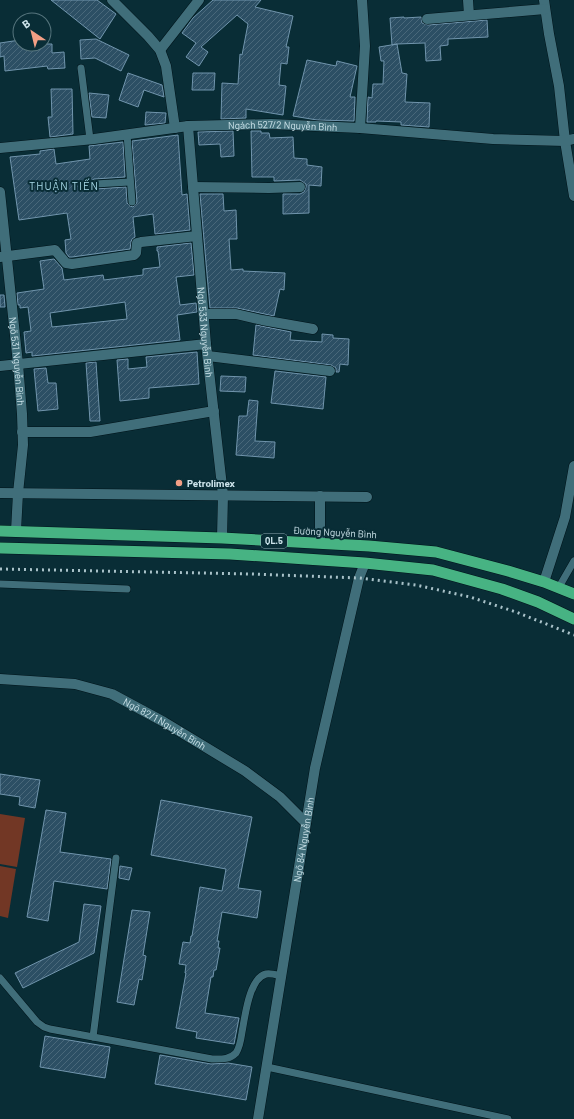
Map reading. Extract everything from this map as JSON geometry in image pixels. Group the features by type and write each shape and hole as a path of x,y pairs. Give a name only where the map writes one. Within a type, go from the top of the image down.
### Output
{"highway":[{"name":"Đường Nguyễn Bình","path":"0,531 222,538 369,546 436,552 544,582"},
{"name":"QL.5","path":"0,548 230,554 365,563 433,570 502,589 538,602 574,619"},
{"name":"QL.5","path":"544,582 574,594"}],"street":[{"path":"112,0 160,50 166,66 175,128"},
{"path":"160,50 199,0"},
{"path":"360,128 364,46 362,0"},
{"path":"468,0 469,15"},
{"path":"427,19 469,15 545,4 549,34 570,140 574,196"},
{"name":"Ngách 527/2 Nguyễn Bình","path":"0,148 90,139 188,126 271,124 360,128 493,138 570,140"},
{"name":"Ngõ 533 Nguyễn Bình","path":"188,126 206,344 223,496 222,538"},
{"path":"193,187 300,187"},
{"name":"Ngõ 531 Nguyễn Bình","path":"0,192 3,257 18,364 22,432 16,531"},
{"path":"3,257 55,250 66,263 72,264 134,255 136,254 137,243 141,242 197,236"},
{"path":"204,314 236,314 312,329"},
{"path":"0,366 206,344"},
{"path":"208,356 330,371"},
{"path":"22,432 90,432 214,411"},
{"path":"544,582 565,517 574,466"},
{"path":"0,493 367,497"},
{"path":"320,496 320,543"},
{"name":"Ngõ 84 Nguyễn Bình","path":"258,1119 315,768 359,578 365,563"},
{"name":"Ngõ 82/1 Nguyễn Bình","path":"0,679 75,684 112,694 164,722 245,771 280,798 306,823"}],"lane":[{"path":"81,68 90,139"},
{"path":"127,134 132,202"},
{"path":"95,184 130,182"},
{"path":"559,587 574,561"},
{"path":"0,584 127,589"},
{"path":"93,1037 116,858"},
{"path":"0,978 37,1022 44,1027 212,1059 228,1058 235,1053 239,1046 247,1005 256,981 261,976 268,973 282,976"},
{"path":"267,1067 508,1119"}],"shaded area":[{"path":"0,814 25,818 17,867 0,864"},
{"path":"0,866 16,869 8,918 0,916"}],"building":[{"path":"51,0 97,0 116,14 100,39"},
{"path":"213,0 261,0 255,7 293,16 286,47 289,47 287,64 281,63 279,85 286,86 283,115 246,109 246,118 221,119 222,83 238,84 240,54 242,55 248,24 237,15 201,47 208,52 199,66 186,57 196,43 182,33 193,18"},
{"path":"421,17 422,23 428,25 487,20 488,37 448,39 448,45 440,46 441,60 426,61 425,43 397,44 402,73 407,74 405,102 430,103 429,127 401,125 401,122 367,122 368,97 372,98 373,84 383,84 384,61 381,61 379,47 392,45 390,18"},
{"path":"96,39 129,55 121,71 95,58 81,59 80,40"},
{"path":"12,41 12,52 64,52 65,68 48,69 47,66 5,71 4,56 0,57 0,43"},
{"path":"307,60 336,66 337,61 357,66 350,97 355,97 354,121 317,120 293,116"},
{"path":"128,73 162,85 164,97 144,90 138,107 119,100"},
{"path":"193,73 215,73 214,90 192,90"},
{"path":"51,89 72,89 73,134 50,137 48,117 52,117"},
{"path":"89,93 109,95 106,118 92,117"},
{"path":"146,112 166,113 165,123 145,125"},
{"path":"233,131 234,156 221,157 220,144 199,145 198,132"},
{"path":"251,131 269,133 270,138 293,137 294,158 307,159 307,165 322,167 321,186 309,185 309,213 283,214 283,194 300,194 304,192 306,184 300,180 274,181 274,177 252,177"},
{"path":"178,135 182,195 187,194 190,230 155,234 153,214 133,217 135,237 132,239 130,249 69,257 66,253 65,240 71,239 67,213 19,220 10,157 40,154 40,151 54,149 56,164 90,159 89,146 123,142 125,177 94,179 91,181 90,185 95,189 126,187 127,203 133,207 137,202 132,141"},
{"path":"200,194 223,194 224,211 236,210 237,239 229,239 231,270 243,269 243,271 285,273 284,290 280,289 274,316 237,308 210,308"},
{"path":"191,243 194,275 176,277 180,305 196,303 197,312 177,315 180,340 32,356 32,352 26,353 24,332 31,331 28,307 20,308 20,305 18,305 17,293 44,289 40,261 54,259 62,268 64,280 103,275 104,280 143,275 143,269 160,267 157,247","holes":["125,302 127,319 52,327 50,313"]},
{"path":"0,295 4,295 5,307 0,307"},
{"path":"256,325 291,332 290,340 322,342 322,334 333,335 333,338 349,339 348,365 340,364 339,372 336,372 336,368 331,365 253,355"},
{"path":"197,352 199,384 149,388 149,398 120,401 117,360 128,359 128,369 147,367 146,357"},
{"path":"96,362 100,421 90,421 86,363"},
{"path":"46,368 48,383 56,383 58,409 38,411 34,369"},
{"path":"275,371 326,377 323,409 271,403"},
{"path":"221,376 246,377 245,392 220,391"},
{"path":"249,400 258,401 255,441 275,442 274,458 236,455 239,416 247,416"},
{"path":"0,774 40,780 35,808 19,805 20,797 0,794"},
{"path":"161,800 252,817 238,888 261,891 257,918 222,912 217,941 219,941 218,948 220,948 216,970 214,970 213,977 211,977 205,1013 239,1018 234,1044 196,1038 197,1032 176,1028 186,973 186,965 179,964 183,942 190,943 192,936 200,887 222,891 226,869 151,855"},
{"path":"46,810 66,813 60,852 111,859 107,889 54,881 48,921 27,917"},
{"path":"120,866 132,868 129,880 119,878"},
{"path":"84,904 101,906 94,953 23,988 15,973 79,942"},
{"path":"132,910 150,912 143,955 146,956 142,980 139,979 134,1005 117,1002"},
{"path":"45,1036 110,1047 105,1078 40,1067"},
{"path":"160,1055 211,1064 228,1063 252,1067 246,1100 155,1084"}],"railway":[{"path":"0,569 251,574 359,578 416,585 470,597 516,612 574,635"}],"place":[{"name":"Petrolimex","path":"179,483"}],"district":[{"name":"THUẬN TIẾN","path":"64,186"}]}
